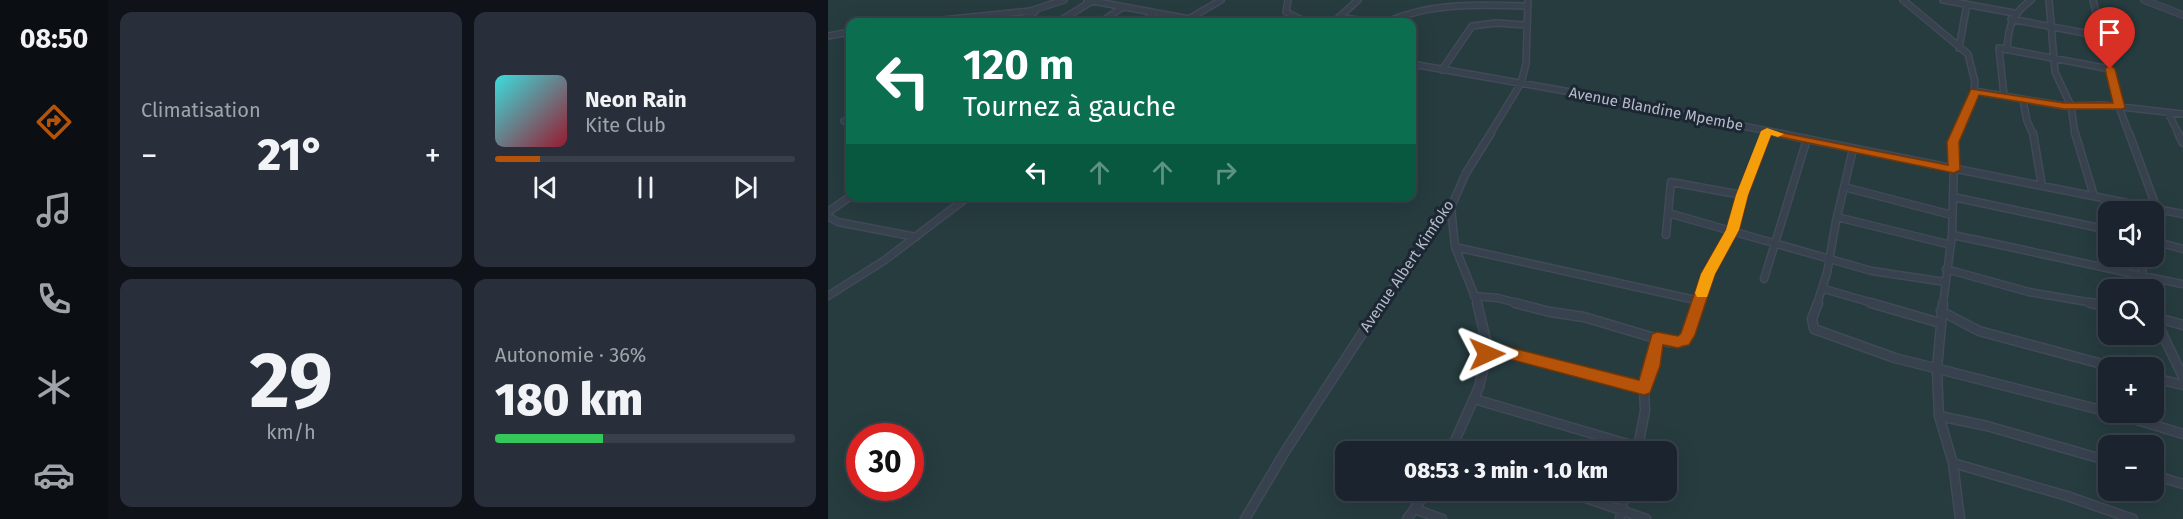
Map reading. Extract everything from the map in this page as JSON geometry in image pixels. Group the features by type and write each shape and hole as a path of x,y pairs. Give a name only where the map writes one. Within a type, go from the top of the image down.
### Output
{"street":[{"path":"1023,18 1064,0"},
{"path":"1064,18 1090,0 1174,18"},
{"path":"1191,18 1221,0"},
{"path":"1288,0 1286,12 1298,18"},
{"path":"1339,17 1358,0"},
{"path":"1903,0 1970,57 1975,91 1953,142 1953,235 1941,310 1937,369 1939,416 1953,463 1960,519"},
{"path":"1943,0 2014,13"},
{"path":"2007,50 2007,32 2011,19 2014,13 2031,0"},
{"path":"2049,0 2055,72 2071,106 2073,128 2094,196"},
{"path":"2093,0 2119,107 2154,201"},
{"path":"2144,0 2183,15"},
{"path":"1394,18 1401,14 1446,5 1528,3"},
{"name":"Avenue Albert Kimfoko","path":"1245,519 1286,450 1384,299 1451,207 1466,173 1521,83 1526,64 1528,3"},
{"path":"1959,48 1967,4"},
{"path":"1107,18 1123,7"},
{"path":"958,18 1040,9"},
{"path":"1148,18 1154,13"},
{"path":"1339,17 1345,18"},
{"path":"2011,19 2100,36"},
{"path":"1442,70 1472,26 1496,23 1526,25"},
{"path":"828,36 846,33"},
{"path":"2004,96 1999,48 2110,69"},
{"name":"Avenue Blandine Mpembe","path":"1416,65 1521,83 2115,201"},
{"path":"1975,91 2071,106 2119,107 2183,114"},
{"path":"2023,100 2037,149 2042,186"},
{"path":"2168,112 2183,143"},
{"path":"1474,296 1498,298 1550,312 1584,317 1674,342 1683,340 1700,301 1708,274 1732,230 1742,195 1767,131"},
{"path":"1764,279 1773,243 1807,140"},
{"path":"1853,149 1852,165 1837,217 1824,289 1813,314 1814,329 1871,351 2098,409"},
{"path":"1666,235 1669,187 1674,181 1742,195"},
{"path":"1844,187 1952,215"},
{"path":"1953,197 2098,228"},
{"path":"846,199 828,214 838,222 916,237"},
{"path":"828,296 916,237 963,201"},
{"path":"1451,207 1455,247 1474,296 1488,348 1474,399 1455,441"},
{"name":"Avenue Blandine Mpembe","path":"2164,210 2183,214"},
{"path":"1668,213 1872,271 1945,282"},
{"path":"1837,217 1951,245"},
{"path":"1953,235 2048,254 2079,264 2144,278 2183,284"},
{"path":"2164,244 2183,249"},
{"path":"1455,247 1700,301"},
{"path":"2141,267 2144,278"},
{"path":"1946,269 2029,292 2098,304"},
{"path":"1824,289 1940,323"},
{"path":"1941,310 1979,331 2098,363"},
{"path":"2164,320 2183,325"},
{"path":"2164,337 2183,377"},
{"path":"1640,441 1646,411 1644,388 1652,366 1657,338"},
{"path":"1488,348 1644,388"},
{"path":"2164,380 2183,385"},
{"path":"1474,399 1612,441"},
{"path":"1939,416 1987,426 2098,458"},
{"path":"2146,423 2183,434"},
{"path":"1953,463 2067,496 2133,519"},
{"path":"2164,478 2183,484"},
{"path":"1407,519 1420,501"},
{"path":"1589,501 1621,515 1646,519"},
{"path":"1415,509 1442,519"}],"green space":[{"path":"828,0 2183,0 2183,519 828,519"}],"slow traffic":[{"path":"1702,293 1708,274 1732,230 1742,195 1767,131 1778,134"}],"route":[{"path":"1487,354 1488,348 1644,388 1652,366 1657,338 1668,342 1682,342 1687,335 1708,274 1732,230 1742,195 1767,131 1954,170 1952,150 1954,138 1975,91 2064,106 2119,107 2110,69"}]}
